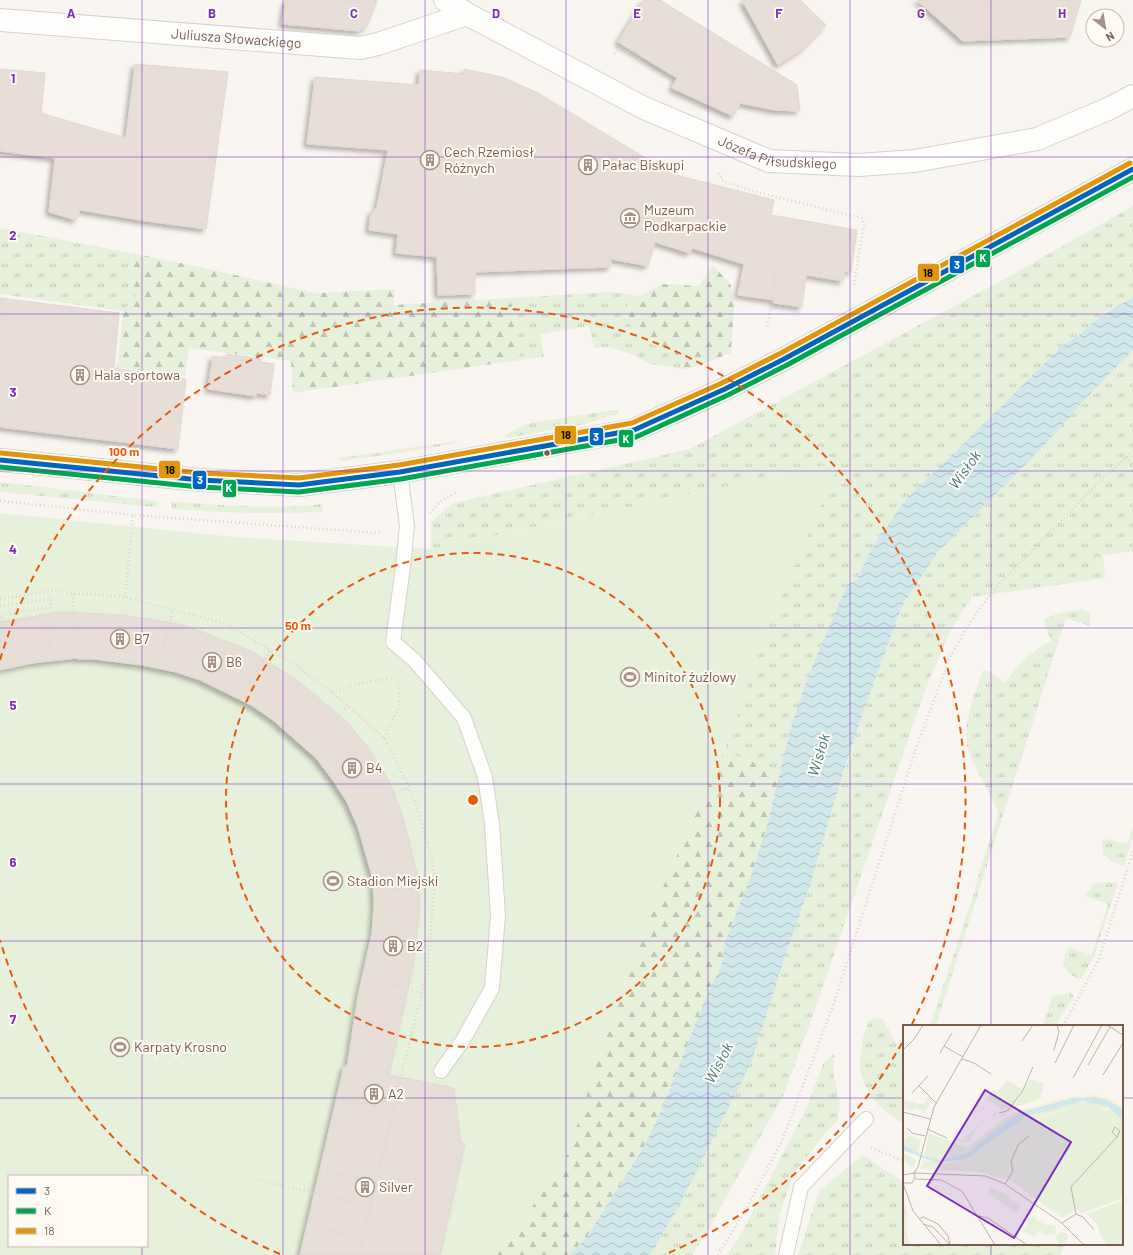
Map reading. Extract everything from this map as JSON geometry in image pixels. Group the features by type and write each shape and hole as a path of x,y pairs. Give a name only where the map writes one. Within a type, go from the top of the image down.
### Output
{"street":[{"name":"Józefa Piłsudskiego","path":"445,0 467,14 644,108 769,161 858,164 915,161 1037,139 1108,109 1133,96"},
{"name":"Juliusza Słowackiego","path":"0,20 360,48 378,44 467,14"},
{"path":"0,460 200,480 299,485 400,472 634,430 725,389 1133,169"}],"lane":[{"path":"400,472 406,526 403,566 393,642 415,661 464,718 485,777 492,824 498,908 492,988 463,1040 441,1071"},
{"path":"786,1255 801,1187 866,1119"}],"path":[{"path":"615,54 620,46 640,59"},
{"path":"719,173 723,181 756,192 862,218 864,225 852,291"},
{"path":"767,328 777,262"},
{"path":"767,296 773,296"},
{"path":"718,1255 748,1206 782,1141 835,1000 916,748 950,658 967,626 996,587 1102,479 1133,451"},
{"path":"1126,457 1133,464"},
{"path":"0,501 133,515 378,533"},
{"path":"125,597 133,515"},
{"path":"0,599 56,590 73,594 125,597 227,624 295,665 332,692 384,738 409,787 418,810 433,864 435,884 427,972 359,1255"},
{"path":"73,594 75,645"},
{"path":"0,606 51,599 52,607 1,615 2,623 47,616 49,648"},
{"path":"163,652 173,609"},
{"path":"248,685 270,649"},
{"path":"332,692 353,685 381,679 400,677 399,707 384,738"},
{"path":"313,740 348,706"},
{"path":"366,808 409,787"},
{"path":"1064,1025 1099,959 1133,851"},
{"path":"388,892 435,884"},
{"path":"377,981 422,993"},
{"path":"343,1099 394,1111"},
{"path":"869,1148 903,1161"},
{"path":"327,1171 376,1183"},
{"path":"257,1180 371,1206"},
{"path":"315,1226 363,1239"}],"green space":[{"path":"1133,206 1133,297 1096,320 1079,335 1062,346 907,498 871,549 857,580 847,585 809,674 792,723 780,771 724,752 769,622 840,462 431,549 431,522 453,503 690,449 1010,276"},
{"path":"0,228 131,253 135,297 123,311 0,294"},
{"path":"131,253 315,293 395,289 393,305 510,298 520,360 293,393 291,361 189,348 185,376 117,367 123,311 135,297"},
{"path":"713,265 731,285 734,308 731,353 694,367 684,369 682,356 640,339 626,317 627,303 662,284 699,286"},
{"path":"613,292 639,296 628,303 626,317 640,339 682,356 684,369 650,364 632,354 608,347 594,348 589,326 540,334 544,357 520,360 510,298"},
{"path":"1133,351 1133,551 1103,555 1105,578 972,597 949,633 924,693 811,1021 783,1096 707,1232 692,1255 650,1255 679,1206 786,953 809,889 842,776 865,707 902,606 938,552 1042,448 1092,392"},
{"path":"617,410 619,412 617,414 585,424 506,438 505,436 523,425 531,423"},
{"path":"457,441 451,444 405,452 341,461 339,459 340,458"},
{"name":"Stadion Miejski","path":"841,462 769,622 724,752 689,827 642,935 609,1026 568,1153 524,1219 495,1255 0,1255 0,513 234,537 431,549"},
{"path":"0,482 156,501 158,503 155,507 0,492"},
{"path":"171,503 267,507 322,504 323,510 320,512 265,513 172,509"},
{"path":"1083,609 1090,614 1090,626 1066,618 936,1025 930,1025 999,814 969,752 966,732 969,711 983,671 988,671 1005,683 1026,659 1051,641 1044,622 1045,618"},
{"path":"724,752 780,771 766,829 752,873 725,942 722,964 703,1004 662,1109 645,1145 588,1235 570,1255 495,1255 524,1219 568,1153 609,1026 642,935 689,827"},
{"path":"1133,826 1133,836 1124,866 1111,861 1103,854 1102,841 1107,839 1127,844"},
{"path":"1108,882 1118,883 1094,956 1081,979 1070,974 1063,963 1065,954 1070,948 1092,955 1108,904 1085,896 1094,884"},
{"path":"1071,992 1074,997 1056,1025 1043,1025 1052,996"},
{"path":"874,1018 882,1018 903,1055 903,1122 881,1108 869,1093 862,1076 860,1060 863,1039 865,1030"},
{"path":"835,1053 833,1072 840,1103 838,1120 826,1132 794,1173 780,1213 775,1255 727,1255 741,1234 807,1107 823,1064"},
{"path":"863,1155 903,1181 903,1245 1064,1245 1061,1255 798,1255 819,1191"}],"water":[{"name":"Wisłok","path":"1133,297 1133,351 1092,392 1042,448 938,552 902,606 865,707 842,776 809,889 786,953 751,1063 679,1206 650,1255 570,1255 588,1235 645,1145 662,1109 703,1004 722,964 725,942 752,873 766,829 792,723 809,674 847,585 857,580 871,549 907,498 1062,346 1079,335 1096,320"}],"building":[{"path":"286,0 377,0 367,26 359,31 282,24"},
{"path":"644,0 660,0 797,85 800,111 774,110 740,103 733,116 672,88 677,78 618,42"},
{"path":"742,0 800,0 826,25 803,49 778,65"},
{"path":"917,0 1081,0 1070,37 963,41"},
{"path":"135,64 228,72 206,229 80,210 76,220 49,212 55,158 0,151 0,69 45,73 41,113 126,138"},
{"path":"464,69 502,77 538,93 672,174 774,200 771,215 857,230 851,272 845,271 843,281 806,275 802,307 774,303 774,300 738,295 744,264 692,248 690,253 655,242 648,266 611,259 611,267 475,272 475,294 438,295 437,257 396,253 398,234 369,230 371,213 377,207 388,150 307,144 315,77 419,85 420,70 464,74"},
{"name":"Hala sportowa","path":"0,298 119,313 114,368 186,379 178,449 0,427"},
{"path":"227,354 261,359 261,362 274,364 270,395 256,393 256,396 208,389 213,356 226,358"},
{"path":"60,612 123,615 184,625 251,651 301,683 348,723 370,750 388,779 401,811 409,840 417,873 420,906 414,961 389,1075 454,1088 461,1143 465,1144 440,1255 300,1255 344,1066 347,1067 358,996 372,933 374,906 373,879 358,827 347,802 316,758 273,720 251,705 200,680 176,672 141,665 77,658 33,663 0,670 0,622"}],"transit line":[{"name":"18","path":"1,453 201,473 299,478 399,465 632,423 722,383 781,353 1130,163"},
{"name":"3","path":"0,460 200,480 299,485 400,472 634,430 725,389 784,359 1133,169"},
{"name":"K","path":"0,467 199,487 299,492 401,479 636,437 728,395 787,365 1133,177"}],"place":[{"name":"Cech Rzemiosł Różnych","path":"430,160"},
{"name":"Pałac Biskupi","path":"588,165"},
{"name":"Muzeum Podkarpackie","path":"630,218"},
{"name":"Hala sportowa","path":"80,375"},
{"name":"B7","path":"120,639"},
{"name":"B6","path":"212,662"},
{"name":"Minitor żużlowy","path":"630,677"},
{"name":"B4","path":"352,768"},
{"name":"Stadion Miejski","path":"333,881"},
{"name":"B2","path":"393,946"},
{"name":"Karpaty Krosno","path":"120,1047"},
{"name":"A2","path":"374,1094"},
{"name":"Silver","path":"365,1187"}]}
